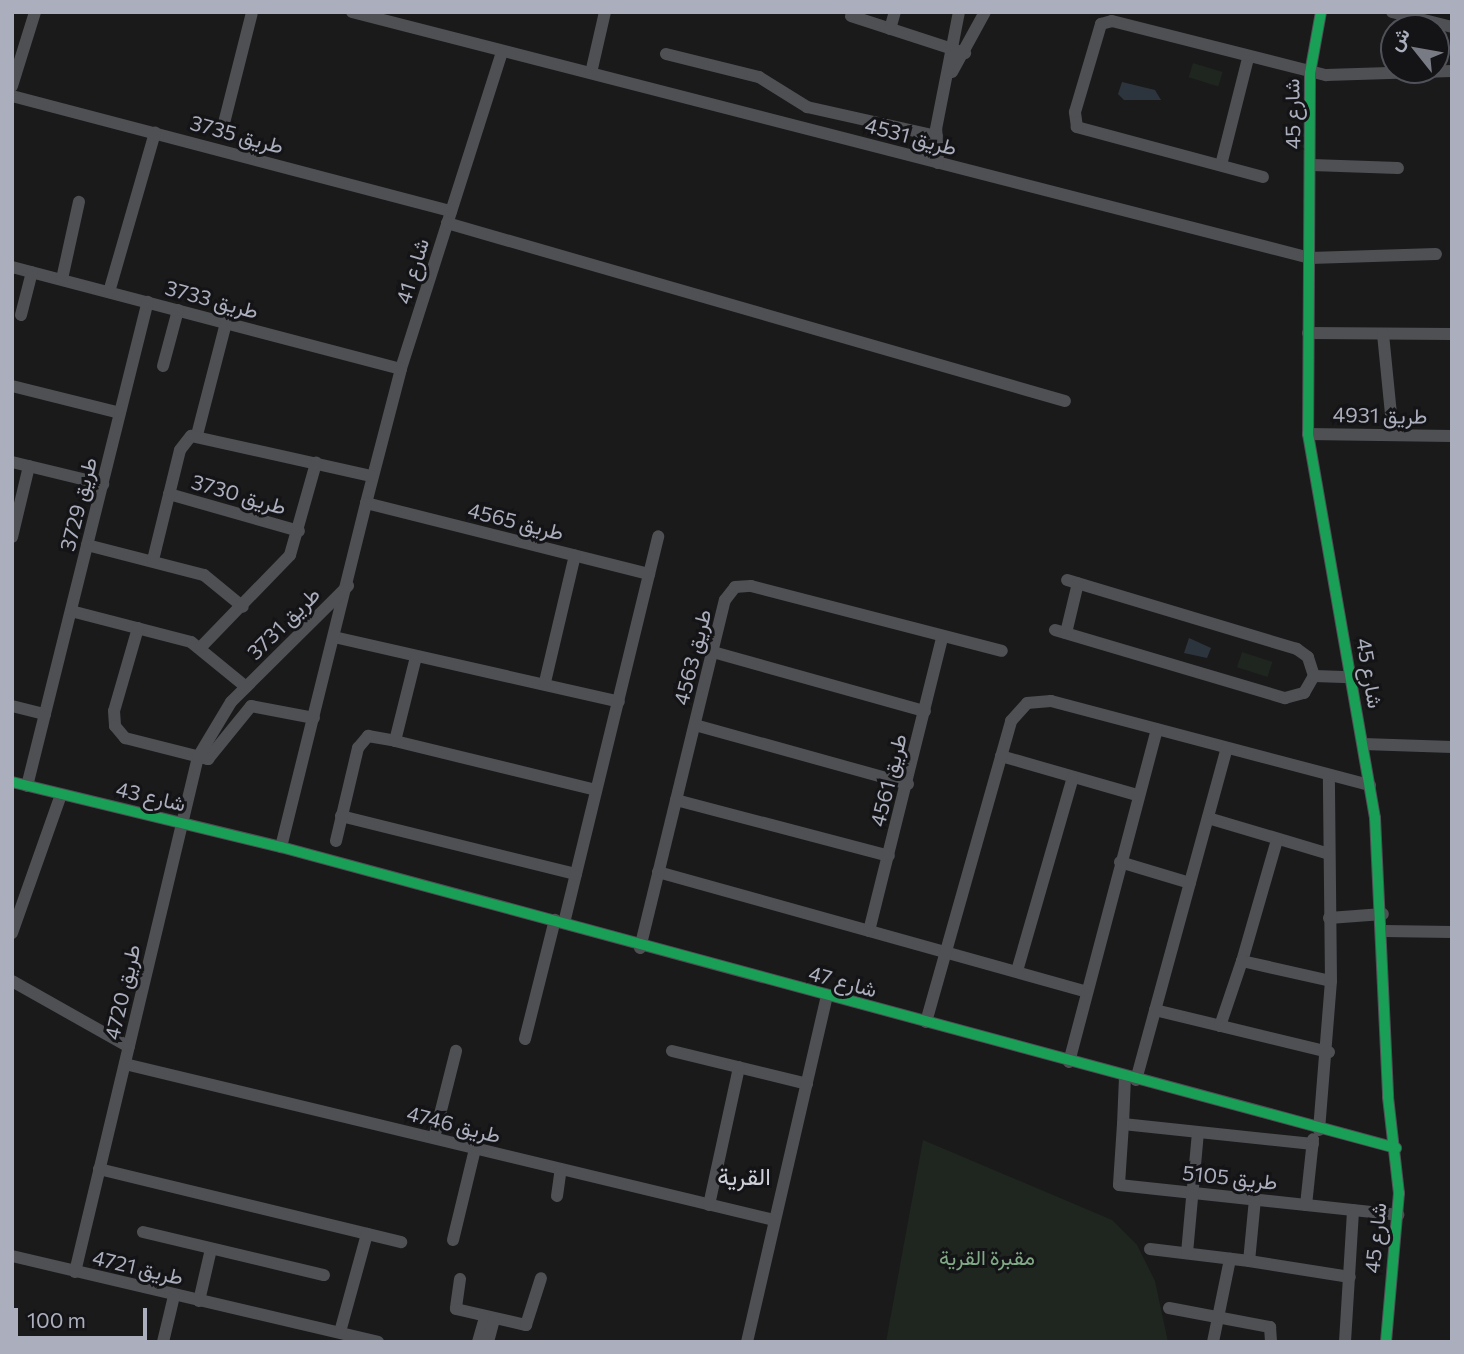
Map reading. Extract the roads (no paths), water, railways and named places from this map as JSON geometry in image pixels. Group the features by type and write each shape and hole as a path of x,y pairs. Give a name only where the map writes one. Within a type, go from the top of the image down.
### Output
{"street":[{"path":"12,86 35,12"},
{"path":"223,127 252,12"},
{"name":"طريق 4531","path":"352,12 398,18 502,52 1310,258 1436,254"},
{"path":"591,73 605,12"},
{"path":"890,29 895,12"},
{"path":"938,163 937,136 951,72 950,48 959,12"},
{"path":"951,72 965,53 985,12"},
{"name":"شارع 45","path":"1321,12 1310,72 1312,165 1308,433 1370,785 1383,914 1388,1097 1396,1148 1398,1215 1386,1342"},
{"path":"1392,12 1452,27"},
{"path":"851,16 965,53"},
{"path":"1263,177 1082,130 1075,112 1101,24 1108,20 1310,72 1452,71"},
{"name":"شارع 41","path":"281,847 371,504 372,476 401,369 502,52"},
{"path":"666,54 760,77 807,107 937,136"},
{"path":"1221,165 1248,58"},
{"name":"طريق 3735","path":"12,96 155,133 449,217 1065,401"},
{"path":"109,292 155,133"},
{"path":"1312,165 1398,169"},
{"path":"62,279 79,202"},
{"name":"طريق 3733","path":"12,267 401,369"},
{"path":"21,315 32,272"},
{"name":"طريق 3729","path":"27,786 148,302"},
{"path":"163,366 178,310"},
{"path":"226,323 197,435 372,476"},
{"path":"1308,333 1452,334"},
{"path":"1383,334 1393,434"},
{"path":"12,386 120,413"},
{"name":"طريق 4931","path":"1308,433 1452,436"},
{"name":"طريق 3730","path":"153,559 182,444 197,435"},
{"path":"12,462 103,484"},
{"name":"طريق 3730","path":"201,647 283,566 299,531 316,463"},
{"path":"12,537 29,466"},
{"name":"طريق 3730","path":"169,494 299,531"},
{"name":"طريق 4565","path":"371,504 649,574"},
{"path":"525,1039 559,921 576,874 658,536"},
{"path":"88,545 153,559 205,575 243,607"},
{"path":"545,682 576,555"},
{"path":"1072,582 1297,649 1312,662 1314,676 1304,693 1285,698 1061,631 1072,582"},
{"name":"طريق 4563","path":"640,948 725,600 743,585 942,638"},
{"name":"طريق 3731","path":"180,823 198,757 218,719 246,687 348,586"},
{"name":"طريق 3731","path":"71,611 201,647 246,687"},
{"path":"138,628 115,726 125,737 198,757 214,755 251,706 314,718"},
{"path":"334,637 416,657 545,682 619,702"},
{"path":"942,638 1002,651"},
{"name":"طريق 4561","path":"869,931 908,784 942,638"},
{"path":"713,652 925,710"},
{"path":"395,741 416,657"},
{"path":"1314,676 1351,677"},
{"path":"926,1022 1015,713 1035,700 1157,729 1329,777 1370,785"},
{"path":"12,706 45,714"},
{"path":"695,725 908,784"},
{"path":"1069,1062 1137,795 1157,729"},
{"path":"336,841 362,740 395,741 596,790"},
{"path":"1363,744 1452,747"},
{"path":"1227,748 1155,1010 1130,1079 1122,1124 1313,1144"},
{"path":"1001,757 1137,795"},
{"path":"1017,971 1073,777"},
{"path":"1306,1205 1313,1144 1329,1052 1331,981 1326,853 1329,777"},
{"name":"شارع 43","path":"12,782 281,847"},
{"path":"12,933 61,795"},
{"path":"676,800 889,856"},
{"path":"341,816 576,874"},
{"path":"1208,818 1326,853"},
{"name":"طريق 4720","path":"75,1272 180,823"},
{"path":"1220,1026 1277,840"},
{"name":"شارع 47","path":"281,847 559,921 640,948 1396,1148"},
{"path":"1120,862 1190,883"},
{"path":"658,872 1087,992"},
{"path":"1328,918 1383,914"},
{"path":"1384,931 1452,932"},
{"path":"1242,961 1331,981"},
{"path":"12,981 129,1046"},
{"name":"شارع 47","path":"747,1342 827,996"},
{"path":"1155,1010 1329,1052"},
{"path":"434,1138 456,1051"},
{"path":"672,1051 807,1084"},
{"name":"طريق 4746","path":"125,1064 774,1220"},
{"path":"709,1205 740,1068"},
{"name":"طريق 5105","path":"1122,1124 1116,1183 1398,1215"},
{"path":"1187,1253 1198,1132"},
{"path":"453,1240 475,1149"},
{"path":"557,1196 561,1169"},
{"path":"99,1170 401,1242"},
{"path":"1249,1261 1255,1199"},
{"path":"1345,1342 1353,1210"},
{"path":"143,1232 324,1275"},
{"path":"340,1332 367,1234"},
{"path":"199,1301 211,1249"},
{"path":"1150,1249 1350,1277"},
{"name":"طريق 4721","path":"12,1256 378,1342"},
{"path":"1213,1342 1230,1259"},
{"path":"460,1279 455,1307 489,1318 529,1324 541,1279"},
{"path":"163,1342 174,1296"},
{"path":"1168,1308 1270,1327 1271,1342"},
{"path":"478,1342 489,1318"},
{"path":"488,1342 489,1318"}],"district":[{"name":"القرية","path":"744,1176"}],"park label":[{"name":"مقبرة القرية","path":"987,1257"}]}
